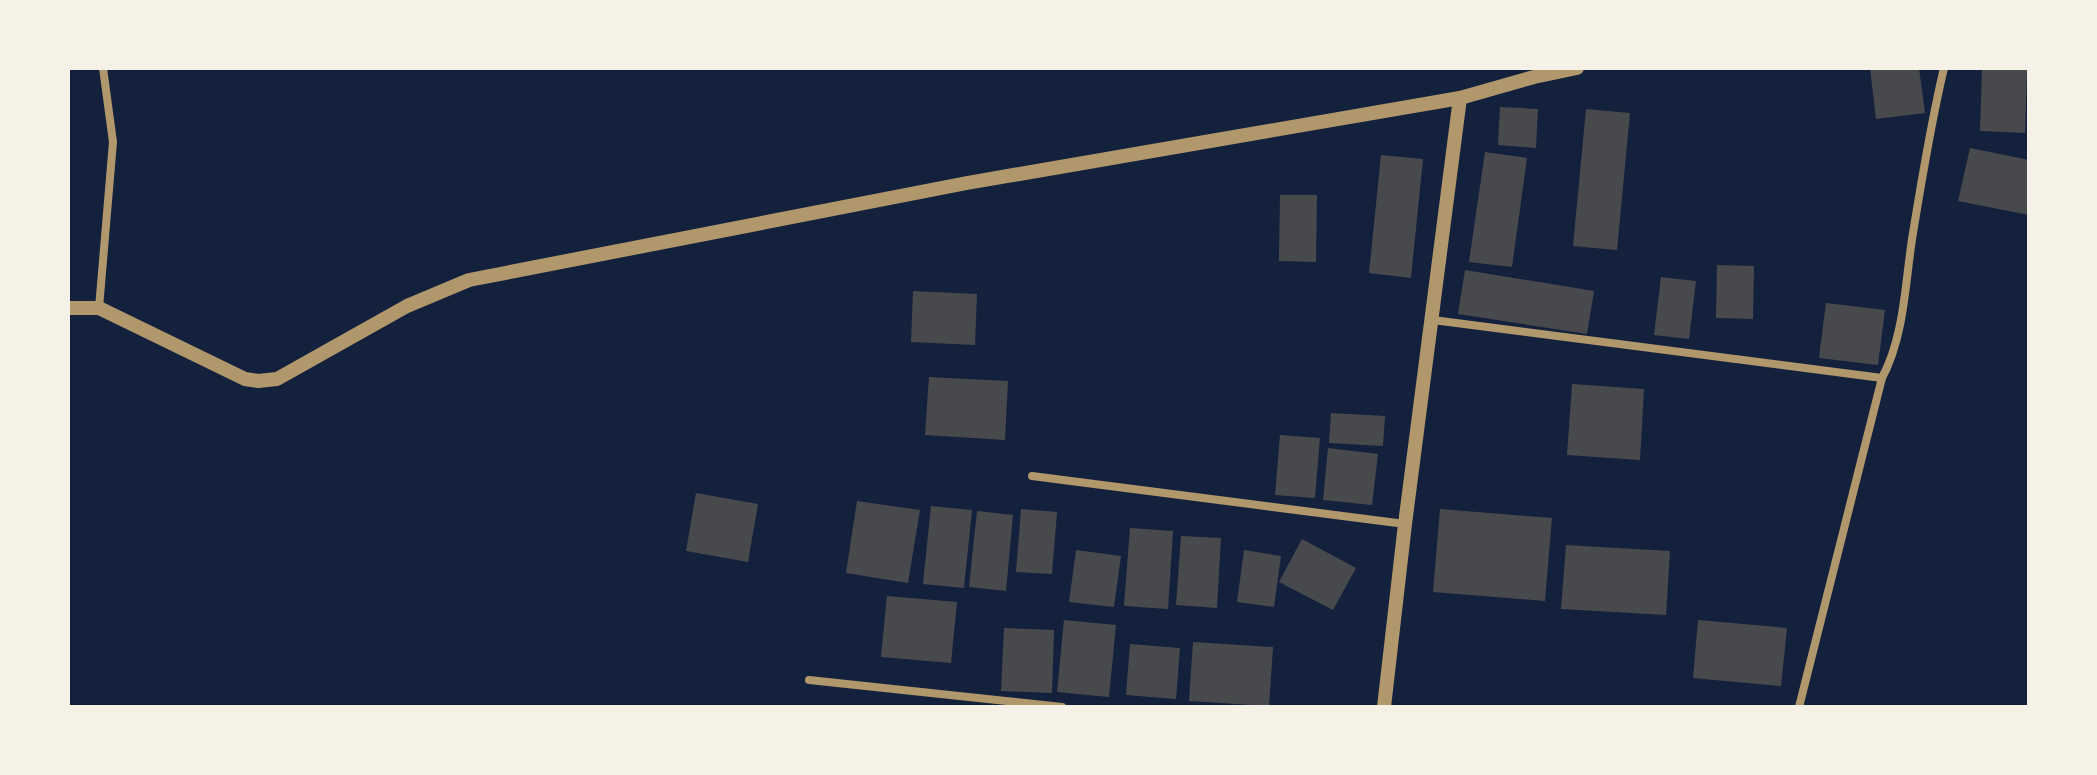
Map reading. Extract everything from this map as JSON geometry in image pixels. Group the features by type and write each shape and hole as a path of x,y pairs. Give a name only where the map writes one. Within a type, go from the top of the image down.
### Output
{"street":[{"path":"99,308 113,142 103,68"},
{"path":"68,308 99,308 245,379 277,379 407,306 469,280 967,183 1460,98 1534,72 1577,68"},
{"path":"1799,707 1882,378 1898,335 1915,219 1944,68"},
{"path":"1384,707 1460,98"},
{"path":"1433,320 1882,378"},
{"path":"1032,476 1405,524"},
{"path":"809,680 1062,707"}],"building":[{"path":"1870,68 1919,68 1925,113 1876,119"},
{"path":"1982,68 2027,68 2025,133 1980,131"},
{"path":"1500,107 1538,109 1536,148 1498,145"},
{"path":"1586,109 1630,113 1617,250 1573,246"},
{"path":"1970,148 2029,160 2029,215 1958,201"},
{"path":"1485,152 1527,158 1512,267 1469,262"},
{"path":"1381,155 1423,159 1411,278 1369,273"},
{"path":"1280,195 1317,195 1316,262 1279,261"},
{"path":"1717,265 1754,266 1753,319 1716,318"},
{"path":"1465,270 1594,291 1587,334 1458,314"},
{"path":"1661,277 1696,281 1689,339 1654,335"},
{"path":"913,291 977,294 975,345 911,342"},
{"path":"1826,303 1885,310 1878,365 1819,358"},
{"path":"929,377 1008,381 1005,440 925,435"},
{"path":"1572,384 1644,389 1640,460 1567,455"},
{"path":"1331,413 1385,416 1383,446 1329,443"},
{"path":"1280,435 1320,438 1315,498 1275,495"},
{"path":"1328,448 1378,454 1372,505 1323,500"},
{"path":"696,493 758,504 748,562 686,551"},
{"path":"857,501 920,510 908,583 846,573"},
{"path":"931,506 972,510 964,588 923,584"},
{"path":"1021,509 1057,512 1052,574 1016,572"},
{"path":"1440,509 1552,518 1545,601 1433,592"},
{"path":"977,511 1013,515 1006,591 969,587"},
{"path":"1130,528 1173,531 1168,609 1124,606"},
{"path":"1181,536 1221,538 1217,608 1176,605"},
{"path":"1302,539 1356,568 1333,610 1279,582"},
{"path":"1566,545 1670,551 1666,615 1561,609"},
{"path":"1076,550 1121,556 1114,607 1069,602"},
{"path":"1244,550 1281,556 1274,607 1237,602"},
{"path":"887,596 957,602 951,663 881,657"},
{"path":"1064,620 1116,625 1109,697 1057,692"},
{"path":"1698,620 1787,628 1781,686 1693,678"},
{"path":"1004,628 1054,630 1052,693 1001,691"},
{"path":"1193,642 1273,647 1269,706 1189,701"},
{"path":"1130,644 1180,648 1176,699 1126,695"}]}
